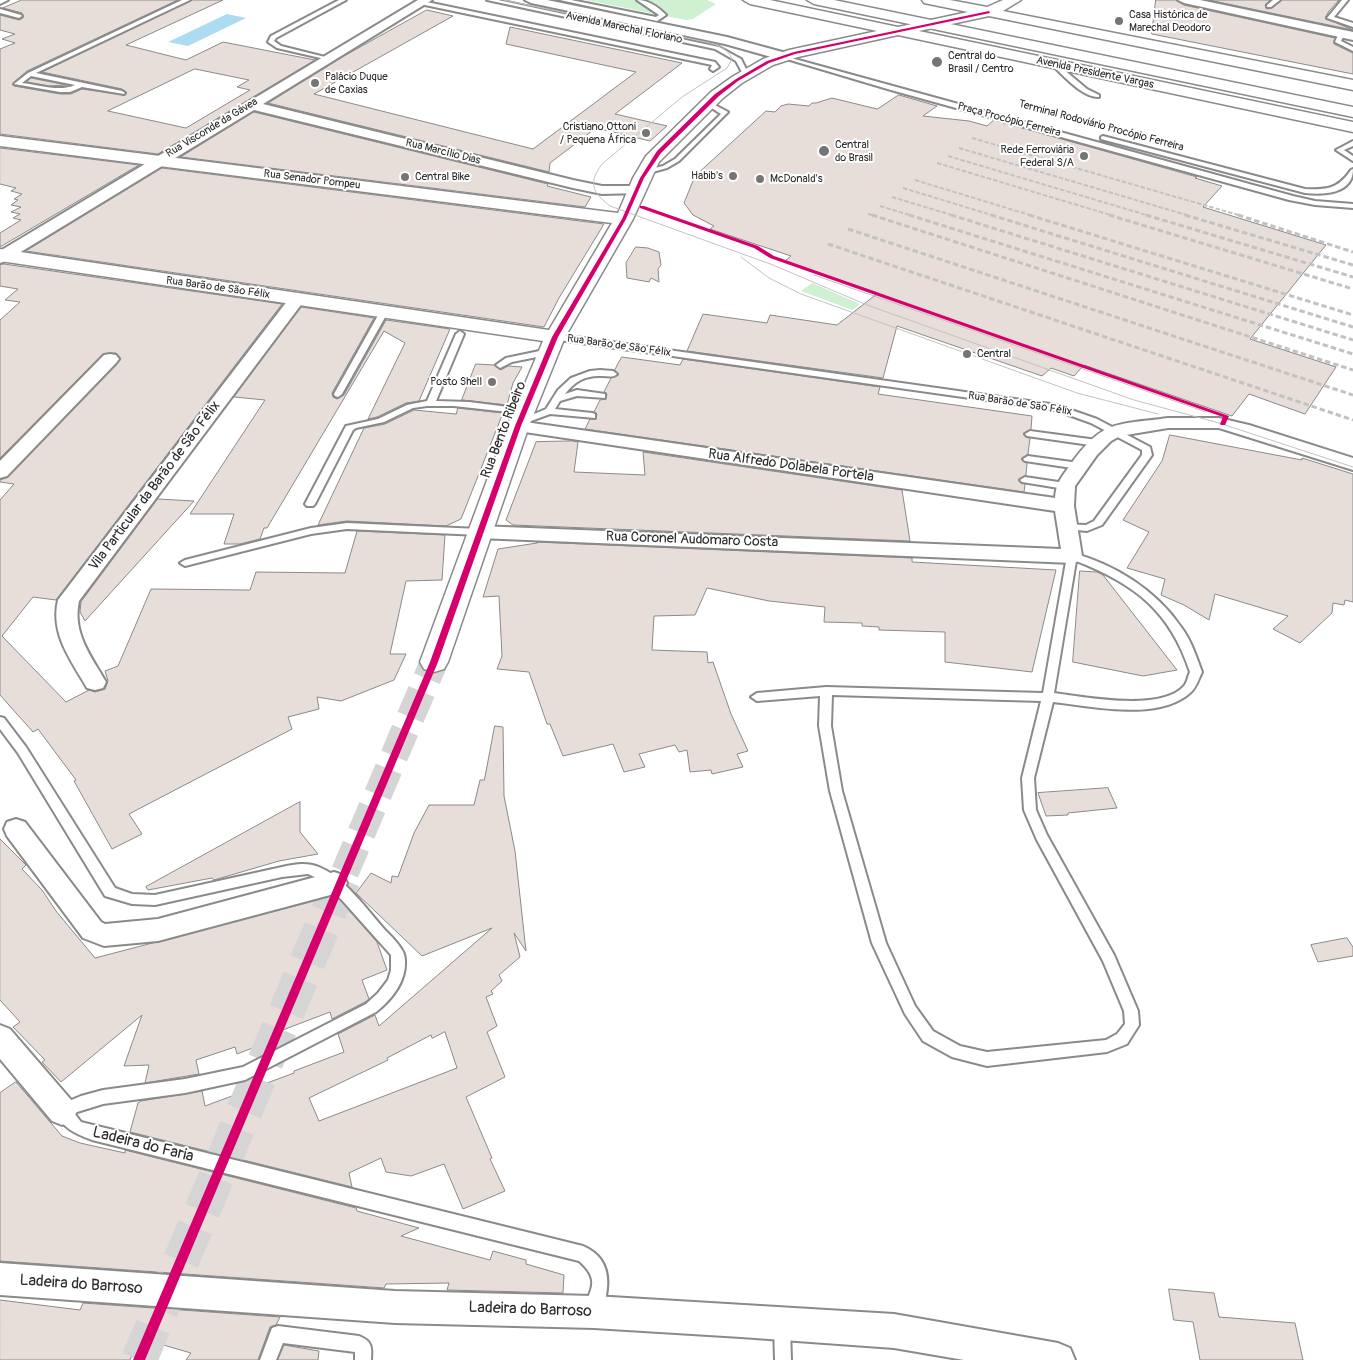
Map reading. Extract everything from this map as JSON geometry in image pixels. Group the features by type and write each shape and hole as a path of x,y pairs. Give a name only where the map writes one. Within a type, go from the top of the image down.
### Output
{"main road":[{"name":"Avenida Presidente Vargas","path":"750,0 1353,127"},
{"name":"Avenida Presidente Vargas","path":"814,0 928,24 994,26 1353,85"},
{"name":"Avenida Presidente Vargas","path":"865,0 1353,99"},
{"name":"Avenida Presidente Vargas","path":"929,0 994,26 1353,112"},
{"path":"1014,0 994,26 1008,51 1019,57"},
{"path":"782,7 806,21 812,32 808,38 783,50 783,56 955,18"},
{"name":"Rua Bento Ribeiro","path":"434,662 520,420 552,345 624,219 645,173 659,152 717,95 746,75 783,56"},
{"name":"Rua Senador Pompeu","path":"0,141 624,219"},
{"name":"Rua Barão de São Félix","path":"1,257 384,312 552,345"}],"street":[{"name":"Avenida Marechal Floriano","path":"531,0 563,2 611,17 727,41 783,56"},
{"path":"1184,0 1349,35"},
{"name":"Rua Visconde da Gávea","path":"1,257 424,1"},
{"name":"Rua Marcílio Dias","path":"251,104 573,184 602,190 636,190"},
{"name":"Vila Particular da Barão de São Félix","path":"95,682 65,625 65,612 69,600 297,299"},
{"path":"0,472 110,359"},
{"name":"Rua Alfredo Dolabela Portela","path":"520,420 1065,516"},
{"path":"1072,556 1065,516 1065,486 1097,444 1115,431 1168,423 1223,424 1353,464"},
{"name":"Rua Coronel Audomaro Costa","path":"480,532 1072,556"},
{"path":"16,829 92,930 104,935 158,930 334,883"},
{"path":"0,1038 62,1111"},
{"name":"Ladeira do Barroso","path":"0,1279 396,1306 594,1312 894,1331 1058,1360"}],"lane":[{"path":"0,2 5,0"},
{"path":"83,84 70,90 60,90 17,84 30,74 188,0"},
{"path":"327,59 279,47 271,42 273,37 343,0"},
{"name":"Avenida Marechal Floriano","path":"490,0 611,17 717,48 739,60 746,75"},
{"path":"596,7 606,0"},
{"path":"563,2 596,7 611,17 657,19 662,15 655,8 640,0"},
{"path":"1269,6 1277,0"},
{"path":"1346,0 1330,18 1349,35 1353,49"},
{"path":"424,1 715,64 716,67 713,69"},
{"path":"0,11 18,16"},
{"path":"588,38 611,17"},
{"name":"Praça Procópio Ferreira","path":"783,56 884,86 1292,198 1315,203 1352,207"},
{"path":"1054,64 1081,86 1099,94"},
{"name":"Terminal Rodoviário Procópio Ferreira","path":"835,70 880,79 1000,110"},
{"path":"30,74 122,93"},
{"name":"Terminal Rodoviário Procópio Ferreira","path":"1054,125 1074,130"},
{"name":"Terminal Rodoviário Procópio Ferreira","path":"1093,135 1318,193 1337,190 1344,185 1353,171"},
{"path":"1347,146 1353,159"},
{"path":"338,394 384,312"},
{"path":"430,404 460,334"},
{"path":"500,365 552,345"},
{"name":"Rua Barão de São Félix","path":"552,345 1057,408 1080,415 1115,431"},
{"path":"549,411 564,386 577,377 591,373 613,374"},
{"path":"556,399 578,393 602,396"},
{"path":"310,504 350,428 357,424 376,422 408,407 430,404 484,403 520,420 549,411 592,416"},
{"name":"Rua Alfredo Dolabela Portela","path":"1065,516 1087,528 1098,523 1148,455 1144,447 1115,431"},
{"path":"1030,434 1097,444"},
{"path":"1028,459 1079,466"},
{"path":"1025,480 1065,486"},
{"name":"Rua Coronel Audomaro Costa","path":"186,563 311,531 347,526 480,532"},
{"path":"826,691 825,726 836,792 879,943 910,1010 928,1036 957,1052 987,1059 1107,1046 1122,1039 1132,1025 1131,1011 1108,959 1041,836 1030,810 1028,778 1052,677 1072,556"},
{"name":"Rua Coronel Audomaro Costa","path":"757,697 826,691 1048,696 1136,706 1155,704 1174,698 1188,689 1196,672 1191,652 1170,617 1138,587 1099,566 1072,556"},
{"path":"0,721 22,750 110,892 140,901 155,900 300,869 317,871 334,883 397,953 399,961 396,978 386,996 371,1008 245,1073 185,1086 103,1097 80,1103 62,1111"},
{"name":"Ladeira do Faria","path":"62,1111 76,1127 92,1133 583,1254 595,1263 600,1276 600,1290 594,1312"},
{"path":"782,1324 783,1360"},
{"path":"268,1360 278,1334 359,1344 364,1348 363,1360"}],"green space":[{"path":"585,0 707,0 716,4 693,19 686,20"},
{"path":"812,283 860,304 852,310 801,291"}],"water":[{"path":"227,14 246,18 188,46 168,42"}],"building":[{"path":"22,0 178,0 27,71 13,83 14,86 60,94 71,94 82,89 125,95 127,93 122,89 42,72 192,0 223,0 126,45 186,60 223,42 315,60 158,154 0,134 0,49 15,43 2,39 15,34 0,30 0,15 19,20 23,18 22,13 3,8","holes":["195,69 249,80 237,87 250,90 186,128 108,111"]},
{"path":"1156,0 1176,0 1184,5 1335,38 1334,44 1353,53 1353,74 1152,34"},
{"path":"1209,0 1270,0 1265,5 1267,9 1272,8 1282,0 1339,0 1325,18 1353,30"},
{"name":"Palácio Duque de Caxias","path":"427,10 453,16 314,94 533,149 636,72 506,44 510,27 682,63 615,114 667,126 650,141 596,128 550,163 549,172 268,103 344,56"},
{"path":"31,78 67,85 49,86 27,82"},
{"path":"899,95 937,106 923,116 969,121 987,126 994,120 1197,177 1195,178 1222,186 1203,207 1326,245 1250,339 1336,367 1305,414 1249,394 1232,416 1084,365 1074,376 1051,368 1042,376 897,326 883,378 687,351 703,314 767,323 770,315 837,325 878,293 785,261 791,256 710,229 714,226 693,215 684,203 695,176 766,111 775,112 781,106 788,104 809,106 812,103 832,98 877,109"},
{"path":"254,112 548,184 547,186 591,197 585,207 181,157"},
{"path":"0,148 139,165 0,247 0,233 21,220 13,218 20,214 11,212 21,207 11,205 18,200 14,199 22,194 11,191 16,188 0,184"},
{"path":"162,168 604,224 559,298 544,327 26,251"},
{"path":"636,247 648,248 659,252 661,265 658,269 659,282 651,278 649,282 627,278 626,263"},
{"path":"4,264 282,304 56,600 33,597 2,636 66,702 89,690 95,692 105,689 108,681 105,671 118,666 151,589 250,590 256,572 345,573 357,531 445,535 442,580 406,581 390,654 406,654 394,680 341,701 317,697 319,709 288,717 292,729 129,814 142,834 112,849 74,781 76,780 38,729 33,732 0,695 0,500 14,484 0,482 0,480 8,477 121,359 116,353 103,354 0,458 0,320 20,302 5,300 18,289 0,286 0,265"},
{"path":"301,307 374,318 332,393 333,397 337,399 344,395 386,320 450,329 419,401 406,403 377,417 368,419 405,343 384,331 267,528 264,528 260,539 240,544 224,544 234,514 190,514 265,400 234,397"},
{"path":"622,357 680,365 683,359 880,387 878,394 1032,416 1031,429 1023,434 1030,438 1028,454 1021,459 1027,463 1026,475 1018,480 1025,484 1024,492 585,429 590,419 596,419 597,414 594,412 600,400 606,399 607,394 604,392 611,378 618,375 615,370"},
{"name":"Posto Shell","path":"476,364 494,365 501,370 508,366 522,367 513,383 507,405 462,400"},
{"path":"458,408 503,413 461,519 446,526 347,521 318,525 364,428 385,424 414,410 456,414"},
{"path":"1170,435 1302,460 1302,458 1353,474 1353,602 1345,600 1344,605 1333,603 1332,613 1300,643 1273,629 1288,616 1215,594 1209,620 1184,605 1161,595 1165,579 1127,568 1149,532 1123,520 1162,461"},
{"path":"536,442 578,442 574,472 645,475 643,452 902,490 910,541 513,525 506,520"},
{"path":"158,499 194,501 85,621 80,612 81,602"},
{"path":"536,542 912,558 912,562 1056,570 1032,672 945,662 945,632 879,630 879,627 862,626 862,623 824,622 825,607 769,601 707,588 695,615 654,616 652,650 707,652 708,663 713,662 731,714 748,751 737,754 743,767 712,774 711,770 690,772 687,750 679,752 675,745 639,754 645,767 624,772 613,744 563,756 550,724 547,724 529,672 497,669 502,656 499,596 483,597 498,549"},
{"path":"1080,571 1097,572 1103,575 1177,670 1143,676 1073,662"},
{"path":"495,726 503,727 504,796 515,851 526,951 514,933 520,957 499,975 502,981 491,991 493,994 486,997 497,1026 487,1032 505,1077 466,1097 492,1158 490,1159 505,1191 463,1209 444,1164 411,1176 386,1172 381,1158 349,1173 352,1187 130,1132 138,1103 141,1101 202,1091 205,1106 344,1052 338,1034 375,1015 379,1026 492,928 422,956 356,893 371,873 391,883 392,876 398,877 414,833 429,805 474,805 480,780 484,780","holes":["445,1032 457,1068 319,1121 309,1098 388,1060 387,1058 431,1035 432,1038"]},
{"path":"1108,788 1117,808 1068,813 1068,815 1046,816 1038,793"},
{"path":"300,802 300,832 318,854 279,861 214,880 212,878 148,890 146,887"},
{"path":"0,839 26,865 22,869 42,890 56,911 95,958 325,898 340,914 346,907 377,942 387,970 362,980 369,999 365,1002 332,1019 330,1012 267,1036 268,1042 237,1054 235,1047 196,1060 199,1074 145,1083 149,1065 124,1066 142,1015 61,1082 42,1062 45,1060 13,1027 20,1022 0,1000"},
{"path":"1347,938 1353,947 1353,956 1318,962 1311,945"},
{"path":"16,1082 62,1136 80,1143 125,1153 125,1150 356,1208 357,1211 419,1228 401,1236 490,1260 493,1251 526,1260 526,1264 564,1275 563,1293 447,1290 449,1283 386,1284 384,1288 0,1261 0,1093"},
{"path":"1169,1289 1214,1293 1219,1317 1295,1323 1303,1360 1200,1360 1193,1322 1174,1320"},
{"path":"0,1300 80,1310 83,1303 280,1317 276,1325 270,1327 258,1360 186,1360 191,1353 139,1338 130,1360 0,1360"},
{"path":"284,1345 319,1351 318,1360 278,1360"}],"tunnel":[{"path":"345,872 434,662"},
{"path":"139,1360 346,871"}],"tram line":[{"path":"504,0 706,42 724,49 730,55 732,59 727,68 682,97 602,164 595,177 594,187 599,196 610,206 773,265 867,305 1134,400 1219,423 1353,467"},
{"path":"741,257 769,278 801,294 1077,393 1158,414"},
{"path":"814,275 1206,412"}],"railway":[{"path":"972,138 1242,216"},
{"path":"959,148 1190,216"},
{"path":"948,156 1150,216"},
{"path":"937,163 1114,216"},
{"path":"915,180 1033,216"},
{"path":"903,188 995,216"},
{"path":"892,197 955,216"},
{"path":"880,206 913,216"},
{"path":"868,214 872,215"},
{"path":"872,215 876,216"},
{"path":"872,215 1353,370"},
{"path":"909,215 1353,354"},
{"path":"951,215 1353,340"},
{"path":"991,215 1353,327"},
{"path":"1029,215 1353,315"},
{"path":"1109,215 1353,289"},
{"path":"1146,215 1353,277"},
{"path":"1185,215 1353,265"},
{"path":"1238,215 1353,252"},
{"path":"848,229 1353,395"},
{"path":"828,244 1353,420"}],"cycle path":[{"path":"139,1360 434,662 518,426 555,337 624,219 642,178 659,152 717,95 737,80 768,62 794,53 989,12"},
{"path":"642,207 756,247 772,257 1226,416 1223,424"}],"place":[{"name":"Casa Histórica de Marechal Deodoro","path":"1119,21"},
{"name":"Central do Brasil / Centro","path":"937,62"},
{"name":"Palácio Duque de Caxias","path":"315,83"},
{"name":"Cristiano Ottoni / Pequena África","path":"646,133"},
{"name":"Central do Brasil","path":"824,151"},
{"name":"Rede Ferroviária Federal S/A","path":"1084,156"},
{"name":"Habib's","path":"733,176"},
{"name":"Central Bike","path":"405,177"},
{"name":"McDonald's","path":"760,179"},
{"name":"Central","path":"967,354"},
{"name":"Posto Shell","path":"492,382"}]}
